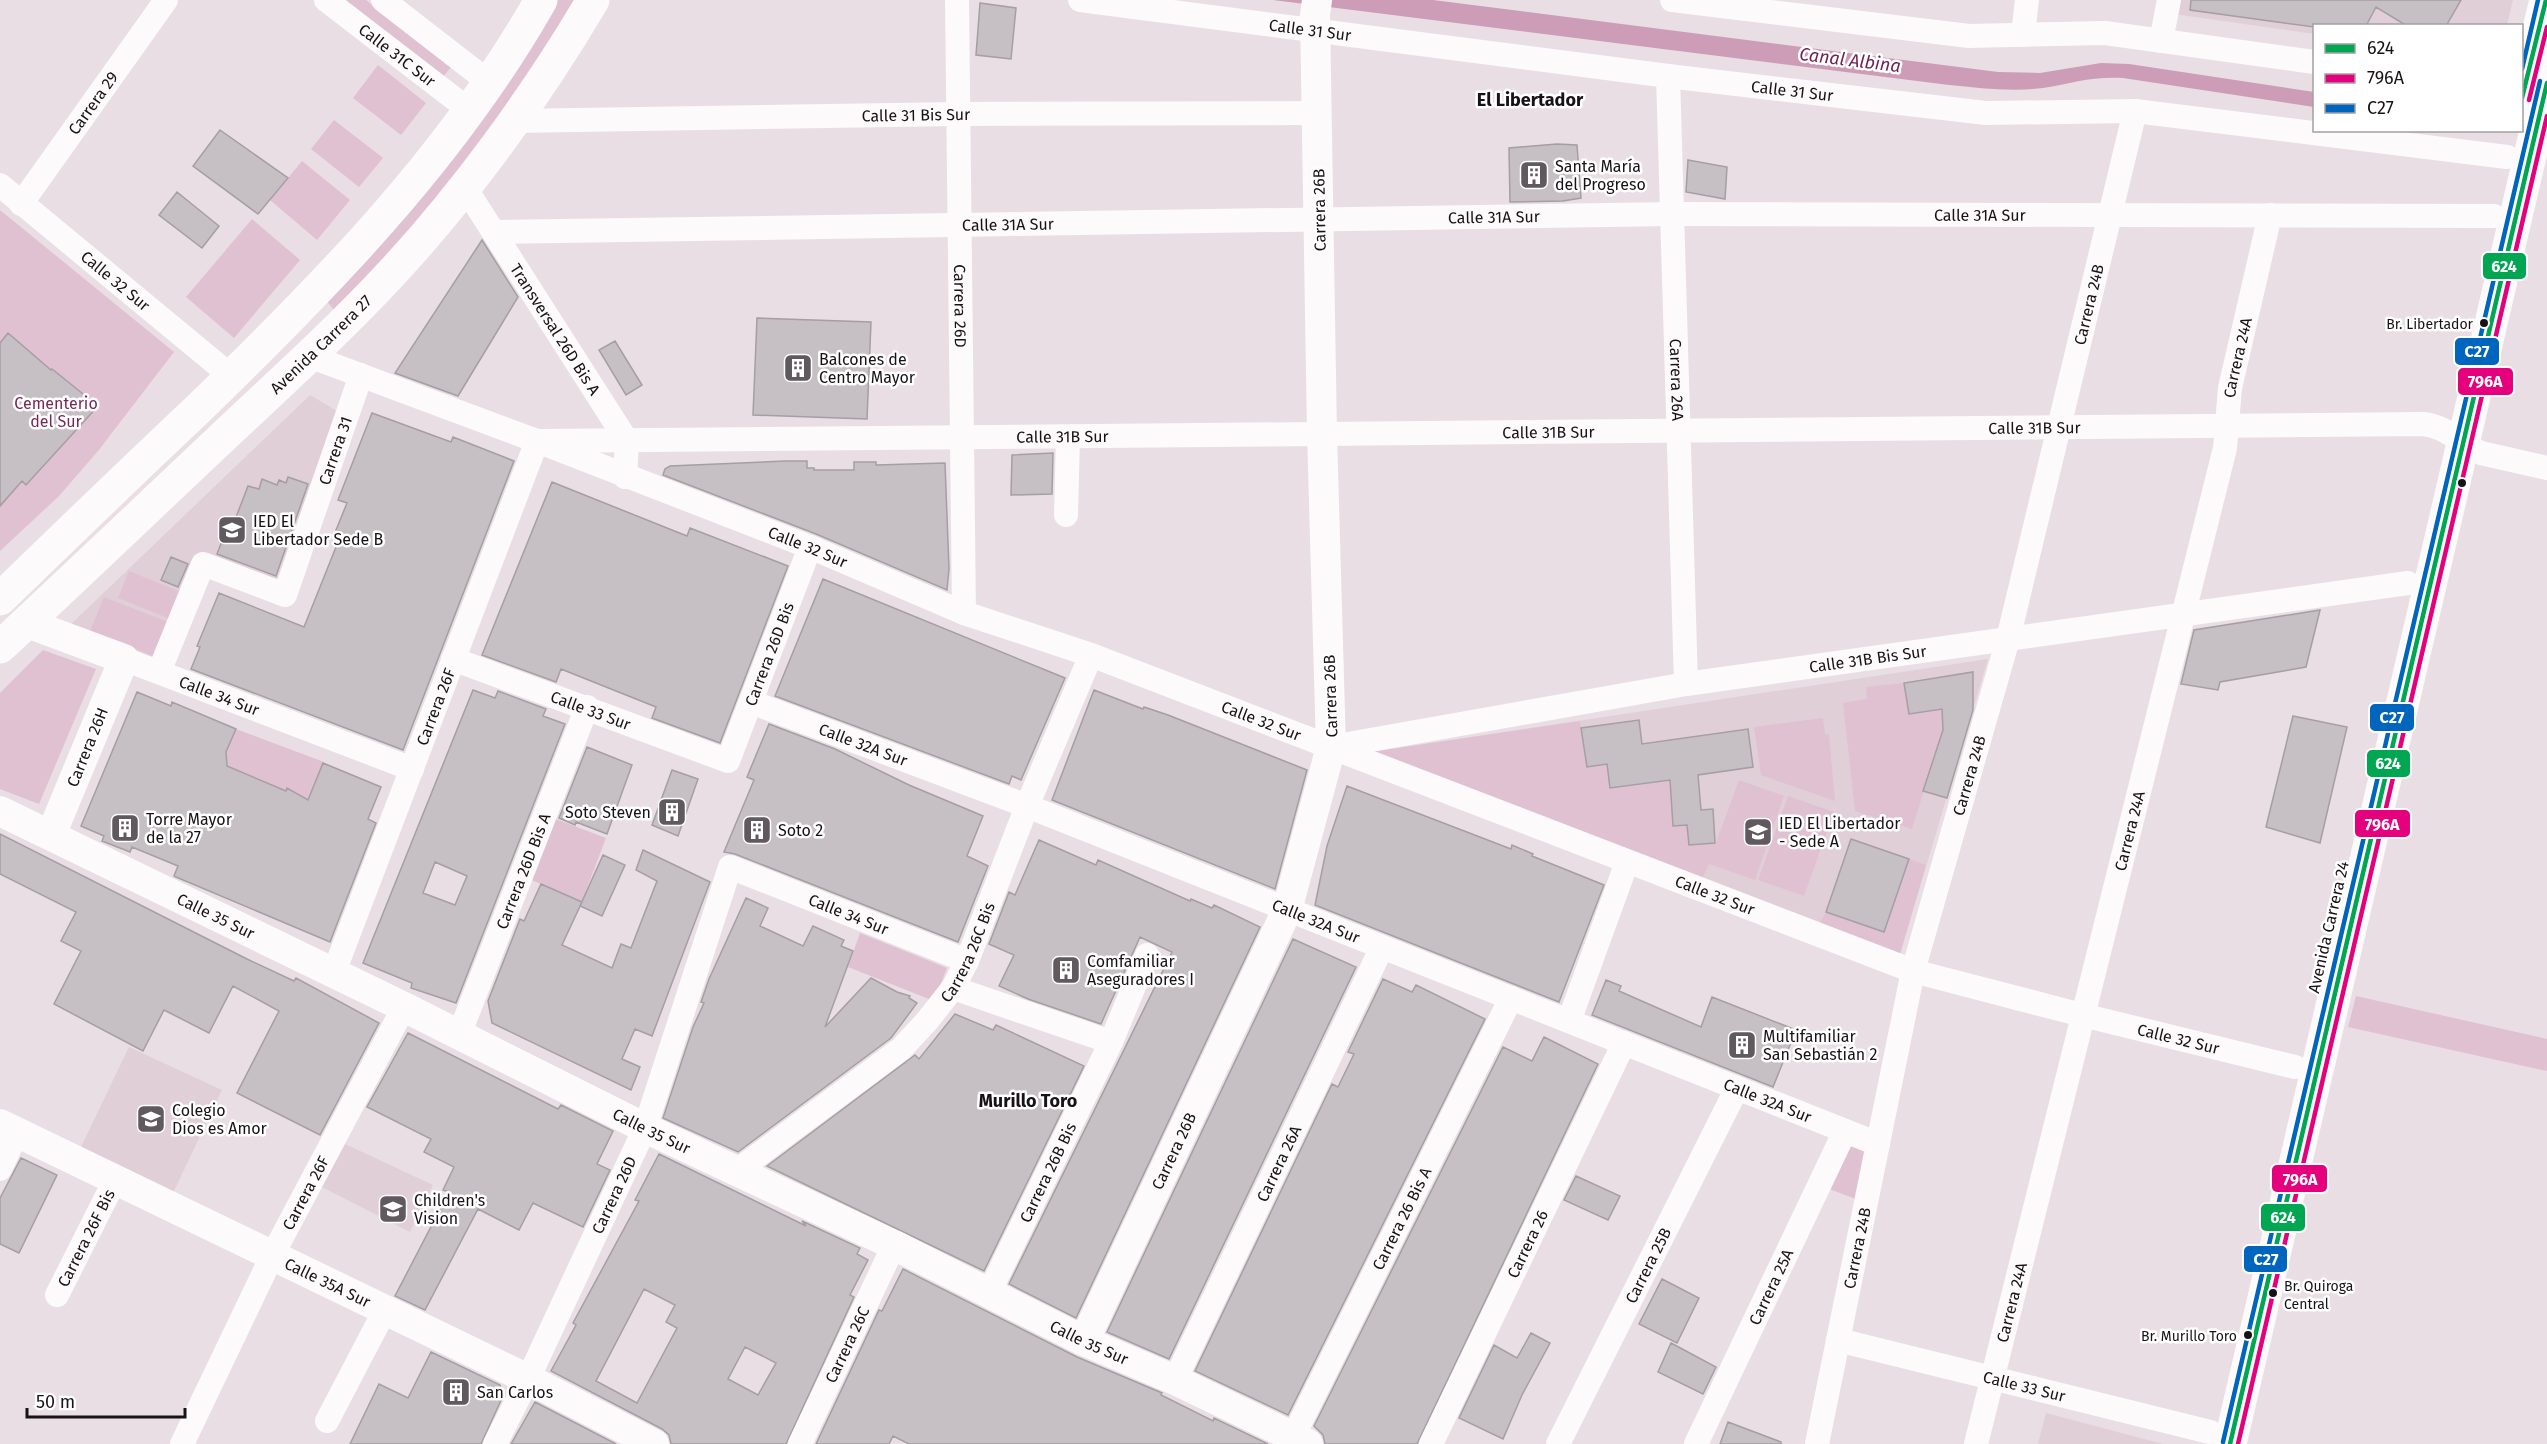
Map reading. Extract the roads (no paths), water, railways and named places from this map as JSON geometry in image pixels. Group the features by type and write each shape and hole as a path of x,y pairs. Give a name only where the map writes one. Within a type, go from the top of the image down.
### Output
{"main road":[{"path":"0,599 231,376 333,273 386,215 470,110 541,0"},
{"name":"Avenida Carrera 27","path":"0,647 309,356 388,277 465,186 514,121 548,74 594,0"},
{"name":"Avenida Carrera 24","path":"2216,1440 2528,114 2546,0"},
{"name":"Avenida Carrera 24","path":"2523,129 2528,114"},
{"name":"Avenida Carrera 24","path":"2216,1440 2295,1067 2408,583 2453,435 2494,216 2522,132"}],"street":[{"name":"Carrera 29","path":"21,204 166,0"},
{"name":"Calle 31C Sur","path":"326,0 470,110"},
{"name":"Calle 31C Sur","path":"382,0 490,82"},
{"name":"Carrera 26D","path":"957,0 964,613"},
{"name":"Calle 31 Sur","path":"1080,0 1316,15 1668,76 1986,113 2313,112"},
{"path":"1672,0 1969,36 2083,32 2313,62"},
{"path":"2023,35 2027,0"},
{"path":"2161,41 2169,0"},
{"name":"Carrera 26B","path":"1084,1341 1287,910 1332,747 1322,434 1316,15"},
{"name":"Carrera 26A","path":"1668,76 1686,684"},
{"name":"Carrera 24B","path":"1816,1444 1913,971 2008,639 2134,111"},
{"name":"Calle 31 Bis Sur","path":"514,121 958,114 1317,113"},
{"name":"Calle 32 Sur","path":"0,185 231,376"},
{"name":"Transversal 26D Bis A","path":"465,186 627,441"},
{"name":"Calle 31A Sur","path":"495,232 1672,214 2494,216"},
{"name":"Carrera 24A","path":"1976,1444 2225,448 2230,388 2270,215"},
{"name":"Calle 32 Sur","path":"309,356 810,547 964,613 1091,655 1913,971 2295,1067"},
{"name":"Carrera 31","path":"159,672 203,564 285,595 361,375"},
{"name":"Calle 31B Sur","path":"537,441 2423,424 2453,435 2481,453 2547,468"},
{"path":"1066,515 1068,437"},
{"name":"Carrera 26F","path":"334,972 537,441"},
{"path":"626,477 627,441"},
{"name":"Carrera 26D Bis","path":"728,761 810,547"},
{"name":"Calle 31B Bis Sur","path":"1332,747 1686,684 2408,583"},
{"name":"Calle 34 Sur","path":"27,622 412,769"},
{"name":"Carrera 26C Bis","path":"738,1170 901,1049 927,1022 953,988 967,961 1027,806 1091,655"},
{"name":"Carrera 26H","path":"51,835 124,659"},
{"name":"Calle 33 Sur","path":"453,659 728,761"},
{"name":"Calle 32A Sur","path":"752,702 1027,806 1878,1144"},
{"name":"Carrera 26D Bis A","path":"459,1035 587,707"},
{"name":"Calle 35 Sur","path":"0,811 334,972 645,1128 894,1245 1084,1341 1175,1380 1300,1441"},
{"path":"1569,1021 1627,862"},
{"name":"Carrera 26D","path":"495,1444 528,1379 645,1128 730,867"},
{"name":"Calle 34 Sur","path":"730,867 967,961"},
{"name":"Carrera 26A","path":"1175,1380 1382,947"},
{"name":"Carrera 26B Bis","path":"989,1293 1111,1042 1147,955"},
{"path":"953,988 1111,1042"},
{"name":"Carrera 26 Bis A","path":"1300,1441 1511,998"},
{"name":"Carrera 26F","path":"182,1444 272,1256 404,1007"},
{"name":"Carrera 26","path":"1431,1444 1624,1043"},
{"name":"Carrera 25B","path":"1558,1444 1737,1088"},
{"path":"0,1169 9,1129"},
{"name":"Calle 35A Sur","path":"9,1129 528,1379 654,1444"},
{"name":"Carrera 25A","path":"1696,1444 1845,1131"},
{"name":"Carrera 26F Bis","path":"57,1295 115,1180"},
{"name":"Carrera 26C","path":"800,1444 894,1245"},
{"path":"327,1421 385,1310"},
{"name":"Calle 33 Sur","path":"1838,1340 1992,1378 2216,1440"}],"water":[{"name":"Canal Albina","path":"1273,0 1433,0 1998,72 2040,73 2101,63 2129,64 2313,92 2313,107 2123,78 2092,79 2020,90 1949,85"}],"place":[{"name":"Santa María del Progreso","path":"1534,175"},
{"name":"Br. Libertador","path":"2484,323"},
{"name":"Balcones de Centro Mayor","path":"798,368"},
{"name":"IED El Libertador Sede B","path":"232,530"},
{"name":"Soto Steven","path":"672,812"},
{"name":"Torre Mayor de la 27","path":"125,828"},
{"name":"Soto 2","path":"757,830"},
{"name":"IED El Libertador - Sede A","path":"1758,832"},
{"name":"Comfamiliar Aseguradores I","path":"1066,970"},
{"name":"Multifamiliar San Sebastián 2","path":"1742,1045"},
{"name":"Colegio Dios es Amor","path":"151,1119"},
{"name":"Children's Vision","path":"393,1209"},
{"name":"Br. Quiroga Central","path":"2273,1293"},
{"name":"Br. Murillo Toro","path":"2248,1335"},
{"name":"San Carlos","path":"456,1392"}],"district":[{"name":"El Libertador","path":"1530,100"},
{"name":"Murillo Toro","path":"1028,1101"}],"park label":[{"name":"Cementerio del Sur","path":"56,412"}]}
